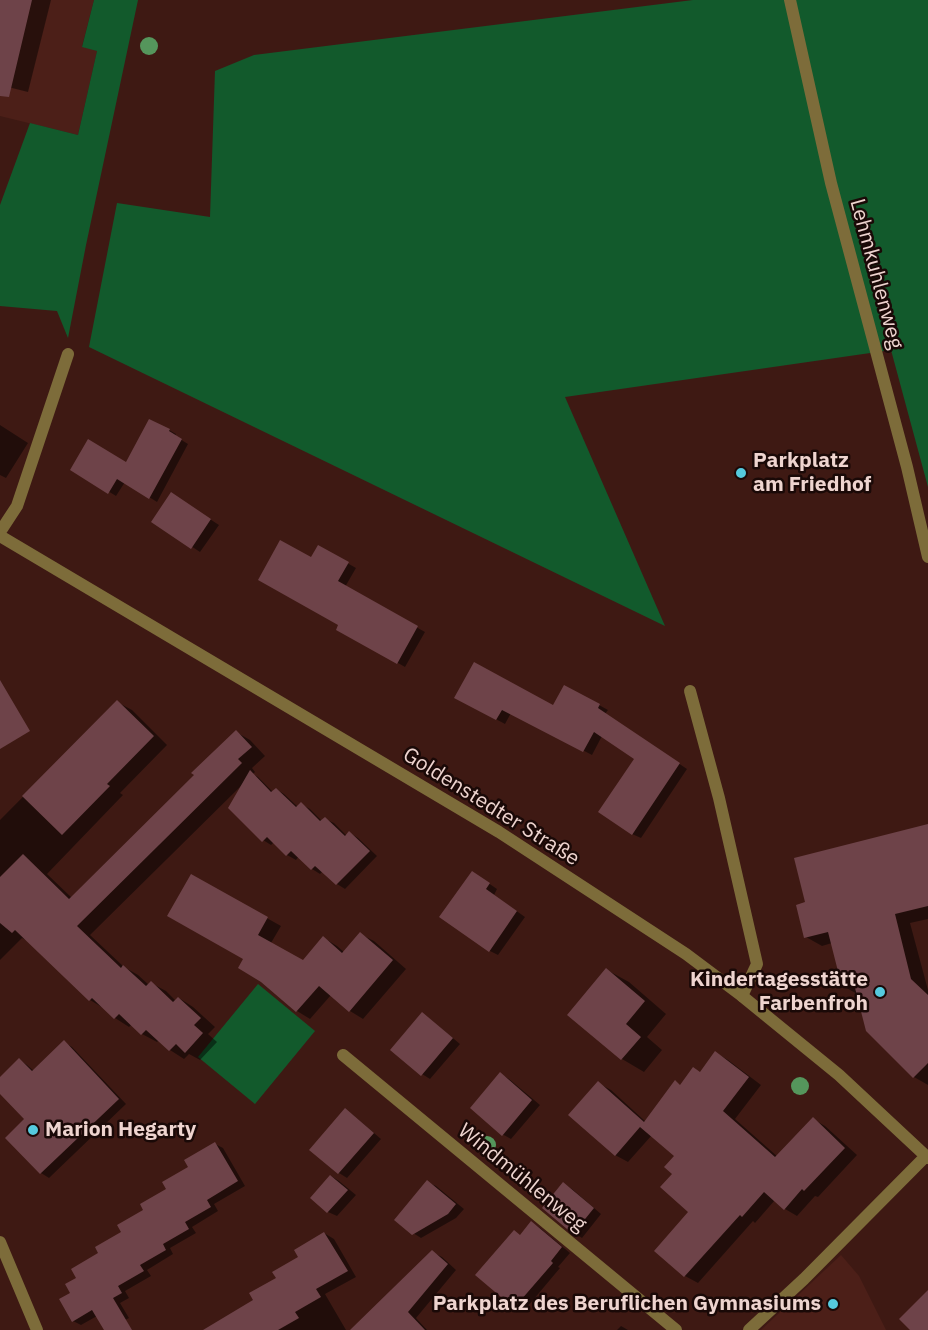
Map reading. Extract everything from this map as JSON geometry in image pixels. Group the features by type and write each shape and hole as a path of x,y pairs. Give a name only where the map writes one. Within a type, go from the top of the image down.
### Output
{"street":[{"name":"Lehmkuhlenweg","path":"790,0 831,183 904,456 928,557"},
{"path":"0,534 17,506 68,354"},
{"name":"Goldenstedter Straße","path":"0,534 499,832 686,954 839,1075 927,1157"},
{"path":"690,691 719,798 757,964 742,996"},
{"name":"Windmühlenweg","path":"342,1055 676,1330"},
{"path":"749,1330 927,1157"},
{"path":"0,1242 37,1330"}],"shaded area":[{"path":"0,0 94,0 82,46 97,51 78,135 0,116"},
{"name":"Parkplatz des Beruflichen Gymnasiums","path":"841,1255 859,1276 886,1330 761,1330"}],"green space":[{"path":"94,0 138,0 68,338 57,311 0,306 0,205 30,123 78,135 97,51 82,47"},
{"path":"693,0 928,0 928,487 891,350 565,397 665,626 89,347 117,203 210,217 215,71 254,55"},
{"path":"258,984 315,1031 255,1104 198,1057"}],"building":[{"path":"0,0 32,0 9,97 0,96"},
{"path":"149,419 170,429 169,431 182,439 149,499 117,479 108,494 70,470 88,439 126,462"},
{"path":"171,492 211,519 191,549 151,522"},
{"path":"280,540 311,557 318,545 349,562 338,581 418,626 397,664 336,630 338,625 258,580"},
{"path":"474,662 553,705 564,685 600,704 598,708 680,763 632,835 598,812 634,759 594,732 583,752 502,710 496,720 454,698"},
{"path":"0,680 30,731 0,749"},
{"path":"117,700 154,736 107,784 110,786 62,835 22,796"},
{"path":"236,730 252,747 238,759 242,763 77,926 121,968 123,965 146,986 151,981 173,1002 178,997 201,1018 194,1025 203,1033 185,1053 176,1044 169,1051 146,1030 141,1035 119,1014 114,1019 92,998 89,1001 15,930 12,933 0,923 0,877 23,854 69,899"},
{"path":"250,770 271,792 276,788 296,807 301,802 320,821 325,817 345,836 349,831 370,851 336,885 315,866 311,870 291,851 286,856 267,837 262,842 228,808"},
{"path":"928,824 928,906 895,914 911,979 928,995 928,1063 913,1078 866,1031 854,984 842,987 828,932 804,938 796,905 805,902 794,858"},
{"path":"472,871 490,883 486,889 517,911 489,952 439,917"},
{"path":"191,874 268,917 258,935 303,960 323,936 342,953 360,932 393,960 349,1012 319,986 296,1012 261,982 238,968 243,959 167,916"},
{"path":"606,968 645,1001 626,1024 641,1037 621,1060 567,1015"},
{"path":"422,1012 453,1038 421,1076 390,1050"},
{"path":"64,1040 119,1099 40,1174 5,1138 24,1119 0,1094 0,1077 19,1058 32,1071"},
{"path":"715,1051 749,1077 723,1111 775,1157 813,1117 845,1148 804,1191 802,1189 784,1210 764,1192 684,1277 654,1251 688,1212 660,1187 672,1174 664,1167 674,1156 640,1127 615,1156 568,1115 598,1081 644,1122 675,1080 680,1085 693,1067 700,1072"},
{"path":"500,1072 532,1100 502,1136 470,1108"},
{"path":"345,1108 374,1133 338,1174 309,1150"},
{"path":"215,1142 238,1181 207,1200 211,1207 185,1222 189,1229 163,1244 166,1250 140,1265 144,1271 118,1286 122,1293 113,1298 132,1330 104,1330 92,1310 72,1322 59,1299 70,1293 65,1284 76,1278 71,1269 98,1253 95,1247 121,1232 117,1225 143,1210 140,1204 166,1189 162,1182 188,1167 184,1160"},
{"path":"330,1175 348,1190 327,1213 310,1198"},
{"path":"427,1180 456,1204 448,1214 412,1235 394,1220"},
{"path":"563,1182 594,1208 573,1234 542,1208"},
{"path":"531,1221 562,1247 551,1261 553,1263 514,1308 475,1275 514,1230 520,1235"},
{"path":"324,1232 348,1271 316,1289 321,1297 295,1312 299,1318 278,1330 203,1330 253,1300 249,1293 276,1278 272,1272 298,1257 294,1250"},
{"path":"432,1250 448,1264 408,1312 425,1330 350,1330"},
{"path":"928,1290 928,1330 910,1330 899,1319"}],"place":[{"name":"Parkplatz am Friedhof","path":"741,473"},
{"name":"Kindertagesstätte Farbenfroh","path":"880,992"},
{"name":"Marion Hegarty","path":"33,1130"},
{"name":"Parkplatz des Beruflichen Gymnasiums","path":"833,1304"}]}
